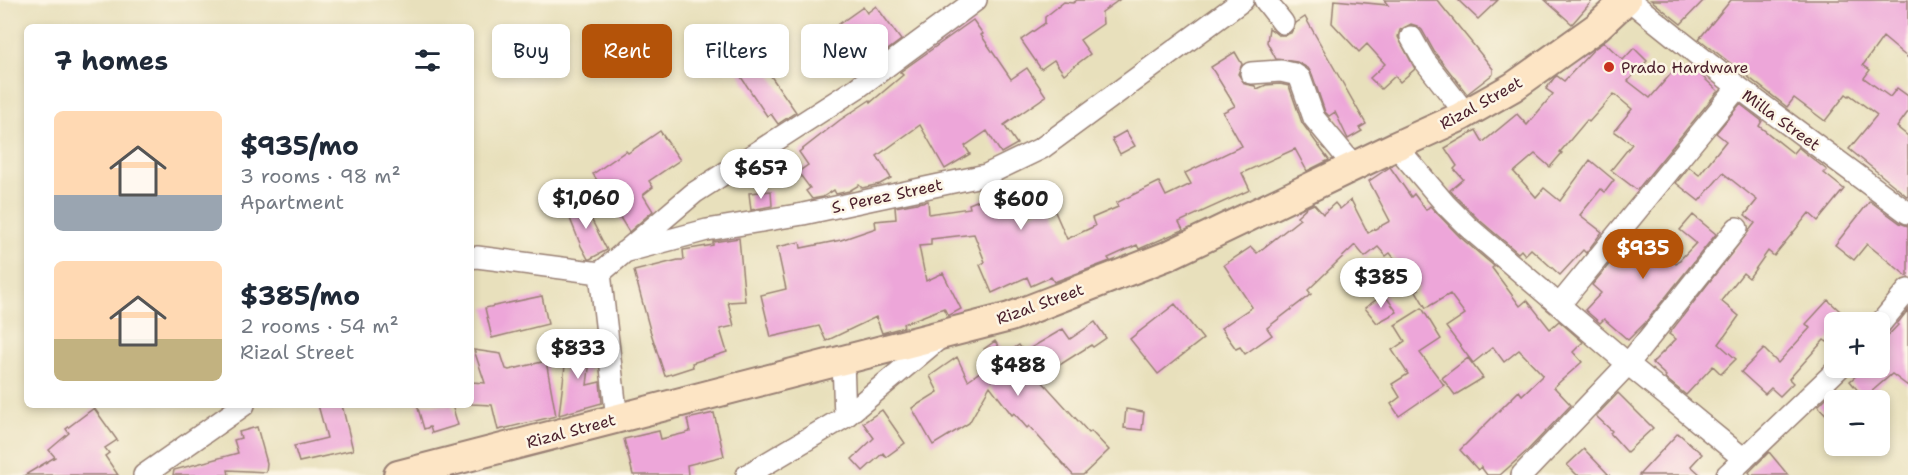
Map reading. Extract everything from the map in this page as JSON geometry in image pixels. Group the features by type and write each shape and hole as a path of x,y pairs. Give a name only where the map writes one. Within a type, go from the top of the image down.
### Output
{"street":[{"path":"474,258 600,273 694,193 857,88 976,0"},
{"name":"S. Perez Street","path":"624,252 707,230 802,214 986,175 1042,148 1243,0"},
{"path":"1265,0 1283,23"},
{"name":"Milla Street","path":"1628,0 1738,87 1908,213"},
{"name":"Rizal Street","path":"398,475 1010,317 1167,256 1466,114 1513,87 1597,27 1628,0"},
{"path":"1411,37 1424,60 1466,114"},
{"path":"1251,73 1281,71 1300,78 1314,118 1354,166"},
{"path":"1560,304 1738,87"},
{"path":"1396,146 1446,205 1628,364 1744,459"},
{"path":"1522,475 1628,364 1737,228"},
{"path":"600,273 617,419"},
{"path":"1890,312 1908,290"},
{"path":"747,475 845,417 944,334"},
{"path":"843,360 845,417"},
{"path":"1726,475 1829,378"},
{"path":"144,475 240,408"}],"building":[{"path":"1077,0 1119,0 1102,12 1103,24 1080,40 1090,54 1064,74 1054,60 1041,69 1021,40 1045,23 1045,17 1064,2 1073,3"},
{"path":"1334,0 1388,5 1384,0 1437,0 1493,69 1493,74 1467,94 1435,53 1422,30 1411,24 1400,30 1398,37 1415,69 1400,82 1395,76 1381,89 1370,78 1385,64 1367,44 1359,52 1332,23"},
{"path":"1458,0 1498,0 1478,19"},
{"path":"1545,0 1593,0 1572,24"},
{"path":"1651,0 1704,0 1681,24"},
{"path":"1731,0 1908,0 1908,58 1883,37 1863,65 1870,70 1864,78 1890,97 1897,88 1908,96 1908,112 1897,127 1908,136 1908,197 1849,149 1877,115 1846,94 1825,121 1794,98 1787,107 1699,39"},
{"path":"876,6 901,40 888,50 888,24 839,24 863,7 867,13"},
{"path":"1305,17 1366,124 1359,128 1362,131 1348,139 1335,112 1329,116 1325,112 1308,68 1297,62 1276,59 1267,42 1269,28 1278,35 1285,35 1291,33 1296,23"},
{"path":"973,20 1011,79 1027,68 1046,96 1004,125 1017,144 1001,153 987,131 965,146 970,154 945,169 920,125 877,156 891,178 880,184 862,188 859,185 849,191 836,194 834,190 823,197 812,199 806,191 810,188 798,172 808,165 799,152 840,120 870,100 871,102 903,75 900,72"},
{"path":"1604,42 1623,60 1634,48 1647,61 1628,81 1650,98 1675,69 1683,75 1691,66 1718,91 1637,190 1611,170 1632,144 1614,131 1632,109 1614,94 1589,122 1587,120 1550,167 1535,154 1514,172 1536,197 1544,188 1560,201 1590,160 1614,180 1605,192 1601,189 1580,215 1602,232 1586,253 1583,250 1560,275 1531,249 1525,255 1521,250 1518,253 1455,196 1450,190 1463,179 1454,169 1457,166 1445,148 1476,130 1483,142 1517,114 1527,125 1553,94 1546,89 1554,78 1557,76 1564,81 1594,49"},
{"path":"1235,52 1242,64 1238,74 1245,84 1255,86 1257,89 1266,85 1289,86 1302,123 1329,160 1307,171 1295,149 1242,173 1250,190 1179,222 1183,230 1139,249 1137,245 1108,258 1110,261 1054,282 1051,277 1031,286 1027,277 992,293 980,265 985,262 974,234 931,239 931,245 919,246 926,281 943,273 961,309 948,316 944,308 903,324 904,327 882,333 876,317 826,341 819,326 771,337 761,295 786,289 777,247 800,242 801,248 841,240 876,228 875,221 896,219 895,207 928,201 929,214 970,208 969,204 984,198 986,201 998,195 1013,194 1024,217 1052,205 1067,239 1095,226 1092,218 1118,207 1116,203 1159,182 1166,196 1191,184 1185,173 1242,146 1223,112 1235,106 1211,67"},
{"path":"742,78 772,78 796,112 778,124 771,114 767,116"},
{"path":"1740,104 1762,121 1759,126 1793,153 1798,147 1827,170 1824,173 1844,189 1818,221 1809,213 1774,256 1768,251 1749,278 1743,273 1721,301 1739,316 1719,344 1736,359 1721,374 1713,366 1686,395 1665,378 1666,376 1652,363 1676,339 1669,334 1755,223 1745,215 1757,200 1723,173 1699,201 1676,183 1689,167 1699,175 1726,141 1716,133"},
{"path":"660,131 680,160 649,181 653,187 643,195 653,211 629,232 593,174"},
{"path":"1126,131 1135,146 1120,154 1112,139"},
{"path":"1390,167 1411,197 1414,194 1426,210 1430,206 1460,237 1494,266 1492,268 1520,306 1527,300 1550,329 1559,321 1583,342 1573,352 1582,362 1554,387 1571,405 1527,451 1500,475 1487,475 1481,467 1478,470 1460,450 1519,391 1522,395 1543,375 1519,350 1504,362 1493,347 1473,363 1446,327 1465,314 1450,294 1426,308 1416,291 1419,289 1390,253 1386,256 1378,247 1365,257 1355,245 1308,290 1311,294 1267,328 1272,335 1245,354 1240,347 1236,349 1221,328 1252,307 1224,265 1251,247 1257,253 1300,219 1297,216 1307,207 1314,204 1323,214 1335,203 1340,209 1351,200 1368,233 1390,221 1369,181"},
{"path":"771,191 772,206 751,210 749,193"},
{"path":"581,199 607,250 590,259 581,246 569,216 571,215 568,203"},
{"path":"1870,201 1900,223 1908,226 1908,277 1867,244 1854,260 1835,245"},
{"path":"1693,215 1716,234 1645,323 1628,340 1604,319 1600,323 1585,310 1601,293 1592,285 1634,234 1676,264 1696,243 1680,230"},
{"path":"739,238 745,301 728,302 734,326 720,329 727,352 692,363 693,367 665,376 634,271 684,260 683,250"},
{"path":"1384,294 1397,312 1377,323 1365,308"},
{"path":"542,296 548,324 492,338 485,308"},
{"path":"1828,300 1841,312 1824,312 1824,340 1789,379 1793,383 1780,396 1771,388 1765,394 1741,372 1764,349 1778,363 1810,328 1806,324"},
{"path":"1175,304 1203,339 1158,374 1130,339"},
{"path":"1422,308 1441,339 1420,353 1444,385 1399,416 1391,404 1400,397 1392,384 1408,374 1392,350 1405,341 1395,325"},
{"path":"1908,310 1908,386 1892,374 1890,376 1890,333"},
{"path":"1095,322 1106,338 1039,378 1089,433 1091,431 1109,450 1083,475 1073,475 1029,426 1027,428 1014,413 1012,415 990,386 969,423 933,445 912,408 938,392 930,376 957,357 968,380 993,363 984,349 995,341 1004,355 1019,345 1024,352 1063,329 1070,339"},
{"path":"568,341 592,344 587,385 600,382 602,403 559,415"},
{"path":"474,350 501,354 506,369 509,370 546,361 556,416 498,430 492,405 474,404 474,382 485,383"},
{"path":"1468,358 1483,378 1455,395 1442,378"},
{"path":"1853,378 1887,378 1873,390 1857,390 1850,381"},
{"path":"1618,393 1653,428 1627,452 1610,433 1612,431 1596,416"},
{"path":"1824,400 1824,412 1818,406"},
{"path":"94,408 117,440 105,448 109,453 105,456 118,475 25,475 55,457 49,450 69,433 66,429"},
{"path":"319,408 343,408 353,450 299,462 294,446 327,438"},
{"path":"418,408 453,408 458,425 432,433 430,427 424,429"},
{"path":"1126,409 1144,412 1142,430 1124,428"},
{"path":"882,410 905,443 886,457 883,453 863,471 852,459 874,438 863,423"},
{"path":"714,413 724,456 687,465 688,475 633,475 624,439 659,431 661,439 690,432 687,419"},
{"path":"257,427 267,463 266,472 228,470 229,475 173,475 174,470 238,453 234,440 241,438 239,432"},
{"path":"1678,433 1702,454 1691,466 1701,475 1639,475"},
{"path":"1584,449 1609,475 1577,475 1567,465"},
{"path":"1769,452 1788,475 1751,475 1749,472"}],"place":[{"name":"Prado Hardware","path":"1609,67"}]}
